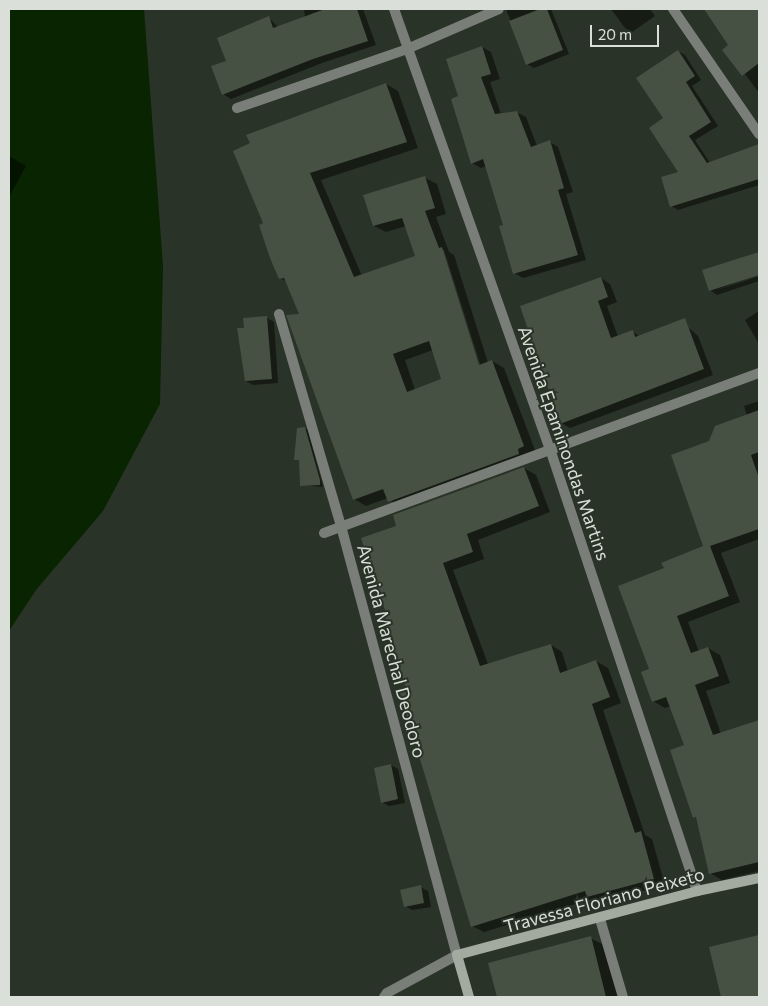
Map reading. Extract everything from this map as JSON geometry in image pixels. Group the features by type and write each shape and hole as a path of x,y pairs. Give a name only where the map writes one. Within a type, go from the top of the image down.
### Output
{"main road":[{"name":"Travessa Floriano Peixeto","path":"457,955 600,919 697,891 759,878"},
{"name":"Avenida Marechal Deodoro","path":"457,955 468,997"}],"street":[{"name":"Avenida Epaminondas Martins","path":"394,9 550,449 697,891"},
{"path":"238,108 407,49 500,9"},
{"path":"673,9 759,134"},
{"name":"Avenida Marechal Deodoro","path":"279,314 341,526 457,955"},
{"path":"324,533 759,373"},
{"path":"600,919 623,997"},
{"path":"384,997 457,955"}],"shaded area":[{"path":"9,9 144,9 163,266 160,404 103,511 36,590 9,631"}],"building":[{"path":"325,9 357,9 368,41 313,59 222,95 211,66 226,61 217,38 269,16 273,28"},
{"path":"540,9 547,9 563,50 526,65 509,21"},
{"path":"704,9 759,9 759,63 742,76 722,50 728,45"},
{"path":"482,46 491,74 481,77 495,114 517,111 531,147 550,140 564,188 558,190 578,255 513,274 499,226 503,225 483,159 471,164 451,99 458,96 446,59"},
{"path":"678,50 695,76 686,82 711,122 689,136 707,163 759,144 759,179 670,207 661,177 678,172 649,128 663,118 636,78"},
{"path":"386,83 407,142 310,173 354,277 415,256 402,218 373,226 363,195 425,176 435,208 425,211 439,248 442,247 479,365 492,360 524,446 518,449 519,454 388,502 383,489 353,500 286,315 299,314 284,278 279,279 270,258 259,225 263,223 233,151 250,143 246,135","holes":["429,341 441,379 407,392 393,354"]},
{"path":"759,252 759,275 709,291 702,270"},
{"path":"601,277 608,297 598,301 611,338 633,330 635,337 685,318 704,369 560,424 520,306"},
{"path":"267,316 272,379 245,381 237,328 244,328 243,318"},
{"path":"759,410 759,452 751,455 759,478 759,529 710,546 729,596 677,616 691,653 708,647 719,676 695,685 713,735 759,720 759,862 709,874 696,817 693,818 670,750 684,745 666,697 652,702 641,672 649,669 618,586 664,568 661,563 703,546 671,455 709,441 715,426"},
{"path":"305,427 320,485 300,486 299,460 294,460 297,428"},
{"path":"524,467 539,506 467,534 473,552 443,563 480,666 551,644 560,673 596,660 610,697 592,704 635,833 641,831 654,879 587,897 585,891 471,927 399,690 406,688 384,618 387,616 361,538 396,526 393,515"},
{"path":"391,764 398,799 381,803 374,768"},
{"path":"421,885 424,903 404,907 400,890"},
{"path":"759,935 759,997 721,997 709,947"},
{"path":"591,936 606,997 497,997 488,963"}]}
